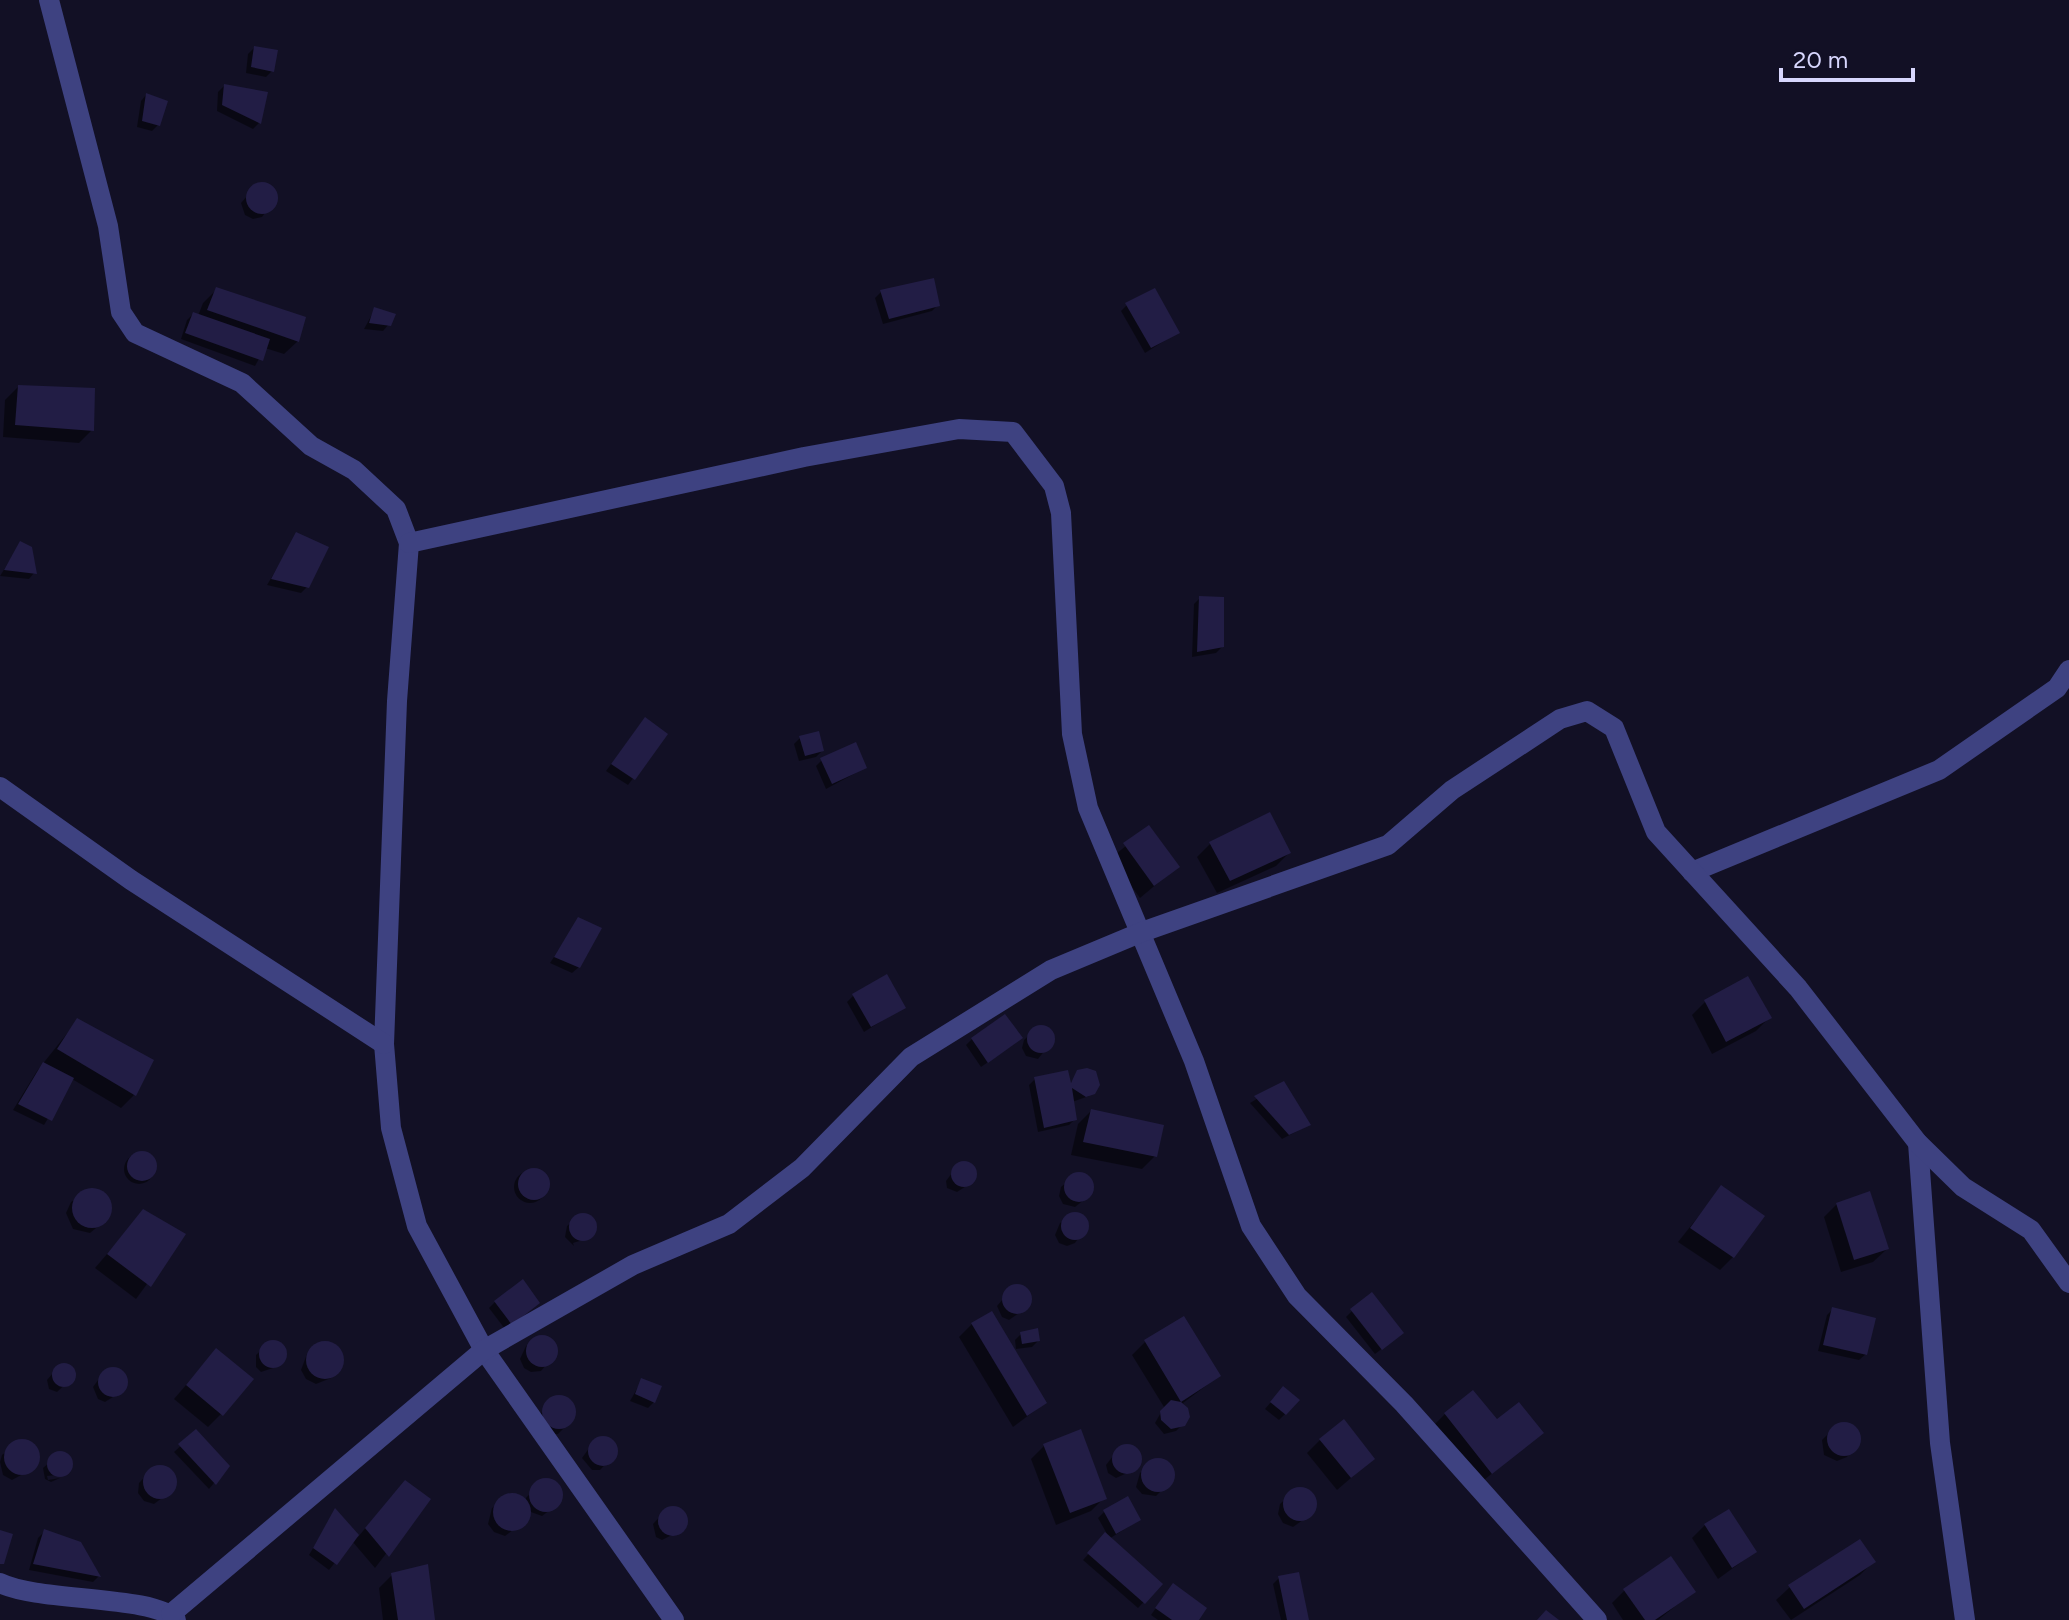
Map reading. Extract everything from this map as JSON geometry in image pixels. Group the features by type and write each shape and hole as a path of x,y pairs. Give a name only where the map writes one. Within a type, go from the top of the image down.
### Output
{"street":[{"path":"49,0 108,226 121,312 135,333 242,383 311,446 354,470 396,509 409,543 397,701 384,1044 391,1128 417,1226 484,1350 674,1620"},
{"path":"409,543 851,448 959,429 1013,432 1054,486 1061,513 1072,734 1088,808 1194,1061 1251,1226 1297,1296 1404,1404 1597,1620"},
{"path":"1692,872 1939,770 2057,688 2069,670"},
{"path":"3,1588 83,1601 133,1604 173,1617 484,1350 633,1265 729,1224 802,1168 911,1057 1051,970 1142,932 1305,878 1388,845 1464,782 1560,719 1587,711 1614,728 1656,832 1798,988 1918,1143 1963,1187 2031,1230 2069,1283"},
{"path":"0,787 131,880 384,1044"},
{"path":"1918,1143 1940,1443 1965,1620"}],"building":[{"path":"254,46 278,50 274,72 251,67"},
{"path":"224,84 268,92 261,124 222,105"},
{"path":"146,93 168,101 160,126 142,121"},
{"path":"262,182 273,187 278,198 273,209 262,214 251,209 246,198 251,187"},
{"path":"934,278 940,306 889,319 880,290"},
{"path":"216,287 306,317 299,342 207,310"},
{"path":"1155,288 1180,333 1151,348 1125,303"},
{"path":"374,307 396,314 391,326 369,323"},
{"path":"193,312 270,339 263,361 185,333"},
{"path":"18,385 95,388 94,431 15,425"},
{"path":"296,532 329,547 309,588 271,579"},
{"path":"20,541 32,547 37,574 4,570"},
{"path":"1199,596 1224,597 1224,647 1197,652"},
{"path":"645,717 668,734 635,780 611,764"},
{"path":"819,731 824,751 805,756 799,736"},
{"path":"856,742 867,768 832,784 820,758"},
{"path":"1270,812 1291,853 1230,881 1209,842"},
{"path":"1149,825 1180,867 1154,886 1123,843"},
{"path":"578,917 602,928 580,968 554,957"},
{"path":"887,974 906,1008 871,1027 852,994"},
{"path":"1748,976 1772,1018 1726,1042 1704,1000"},
{"path":"1005,1014 1023,1038 988,1063 971,1038"},
{"path":"77,1018 154,1060 136,1096 57,1049"},
{"path":"1041,1025 1051,1029 1055,1039 1051,1049 1041,1053 1031,1049 1027,1039 1031,1029"},
{"path":"43,1062 74,1078 52,1121 18,1104"},
{"path":"1087,1068 1096,1071 1100,1085 1095,1094 1086,1097 1072,1088 1077,1120 1044,1128 1034,1077 1068,1070 1071,1083 1077,1070"},
{"path":"1284,1081 1311,1125 1289,1135 1254,1096"},
{"path":"1091,1109 1164,1125 1157,1157 1083,1142"},
{"path":"142,1151 153,1155 157,1166 153,1177 142,1181 131,1177 127,1166 131,1155"},
{"path":"964,1161 973,1165 977,1174 973,1183 964,1187 955,1183 951,1174 955,1165"},
{"path":"534,1168 545,1173 550,1184 545,1195 534,1200 523,1195 518,1184 523,1173"},
{"path":"1079,1172 1090,1176 1094,1187 1090,1198 1079,1202 1068,1198 1064,1187 1068,1176"},
{"path":"1721,1185 1765,1216 1734,1258 1690,1228"},
{"path":"92,1188 106,1194 112,1208 106,1222 92,1228 78,1222 72,1208 78,1194"},
{"path":"1870,1191 1889,1249 1854,1260 1836,1203"},
{"path":"143,1209 186,1234 151,1287 107,1254"},
{"path":"1075,1212 1085,1216 1089,1226 1085,1236 1075,1240 1065,1236 1061,1226 1065,1216"},
{"path":"583,1213 593,1217 597,1227 593,1237 583,1241 573,1237 569,1227 573,1217"},
{"path":"523,1279 540,1303 512,1325 494,1301"},
{"path":"1017,1284 1028,1288 1032,1299 1028,1310 1017,1314 1006,1310 1002,1299 1006,1288"},
{"path":"1372,1292 1404,1333 1382,1350 1350,1309"},
{"path":"1832,1307 1876,1318 1867,1355 1823,1345"},
{"path":"992,1311 1047,1403 1027,1416 971,1323"},
{"path":"1184,1316 1221,1376 1181,1402 1144,1340"},
{"path":"1038,1328 1040,1341 1022,1344 1020,1332"},
{"path":"542,1335 554,1339 558,1351 554,1363 542,1367 530,1363 526,1351 530,1339"},
{"path":"273,1340 283,1344 287,1354 283,1364 273,1368 263,1364 259,1354 263,1344"},
{"path":"325,1341 338,1347 344,1360 338,1373 325,1379 312,1373 306,1360 312,1347"},
{"path":"216,1348 254,1379 223,1416 186,1385"},
{"path":"64,1363 72,1367 76,1375 72,1383 64,1387 56,1383 52,1375 56,1367"},
{"path":"113,1367 124,1371 128,1382 124,1393 113,1397 102,1393 98,1382 102,1371"},
{"path":"641,1378 662,1386 655,1403 635,1394"},
{"path":"1283,1386 1300,1400 1286,1415 1270,1402"},
{"path":"1473,1390 1497,1419 1519,1402 1544,1433 1492,1474 1444,1413"},
{"path":"559,1395 571,1400 576,1412 571,1424 559,1429 547,1424 542,1412 547,1400"},
{"path":"1171,1400 1181,1402 1188,1408 1190,1417 1185,1426 1171,1429 1161,1420 1160,1411"},
{"path":"1344,1419 1375,1459 1351,1478 1319,1439"},
{"path":"1844,1422 1856,1427 1861,1439 1856,1451 1844,1456 1832,1451 1827,1439 1832,1427"},
{"path":"196,1429 230,1466 216,1485 178,1444"},
{"path":"1081,1429 1107,1499 1070,1513 1043,1444"},
{"path":"603,1436 614,1440 618,1451 614,1462 603,1466 592,1462 588,1451 592,1440"},
{"path":"22,1439 35,1444 40,1457 35,1470 22,1475 9,1470 4,1457 9,1444"},
{"path":"1127,1444 1138,1448 1142,1459 1138,1470 1127,1474 1116,1470 1112,1459 1116,1448"},
{"path":"60,1451 69,1455 73,1464 69,1473 60,1477 51,1473 47,1464 51,1455"},
{"path":"1158,1458 1170,1463 1175,1475 1170,1487 1158,1492 1146,1487 1141,1475 1146,1463"},
{"path":"160,1465 172,1470 177,1482 172,1494 160,1499 148,1494 143,1482 148,1470"},
{"path":"546,1478 558,1483 563,1495 558,1507 546,1512 534,1507 529,1495 534,1483"},
{"path":"405,1480 431,1499 389,1557 365,1528"},
{"path":"1300,1487 1312,1492 1317,1504 1312,1516 1300,1521 1288,1516 1283,1504 1288,1492"},
{"path":"512,1493 525,1499 531,1512 525,1525 512,1531 499,1525 493,1512 499,1499"},
{"path":"1128,1496 1141,1520 1116,1534 1103,1510"},
{"path":"673,1506 679,1507 687,1515 687,1527 679,1535 673,1536 667,1535 659,1527 658,1521 659,1515 667,1507"},
{"path":"335,1508 359,1535 337,1565 313,1548"},
{"path":"1729,1509 1757,1552 1732,1568 1704,1524"},
{"path":"44,1529 81,1542 101,1577 33,1564"},
{"path":"0,1530 13,1534 4,1564 0,1564"},
{"path":"1105,1532 1163,1584 1145,1604 1087,1553"},
{"path":"1860,1539 1876,1562 1804,1609 1788,1585"},
{"path":"1671,1556 1696,1592 1655,1620 1645,1620 1623,1589"},
{"path":"428,1564 435,1620 398,1620 391,1573"},
{"path":"1299,1572 1309,1620 1287,1620 1278,1576"},
{"path":"1173,1583 1207,1608 1199,1620 1172,1620 1155,1608"},
{"path":"1546,1610 1559,1620 1537,1620"}]}
